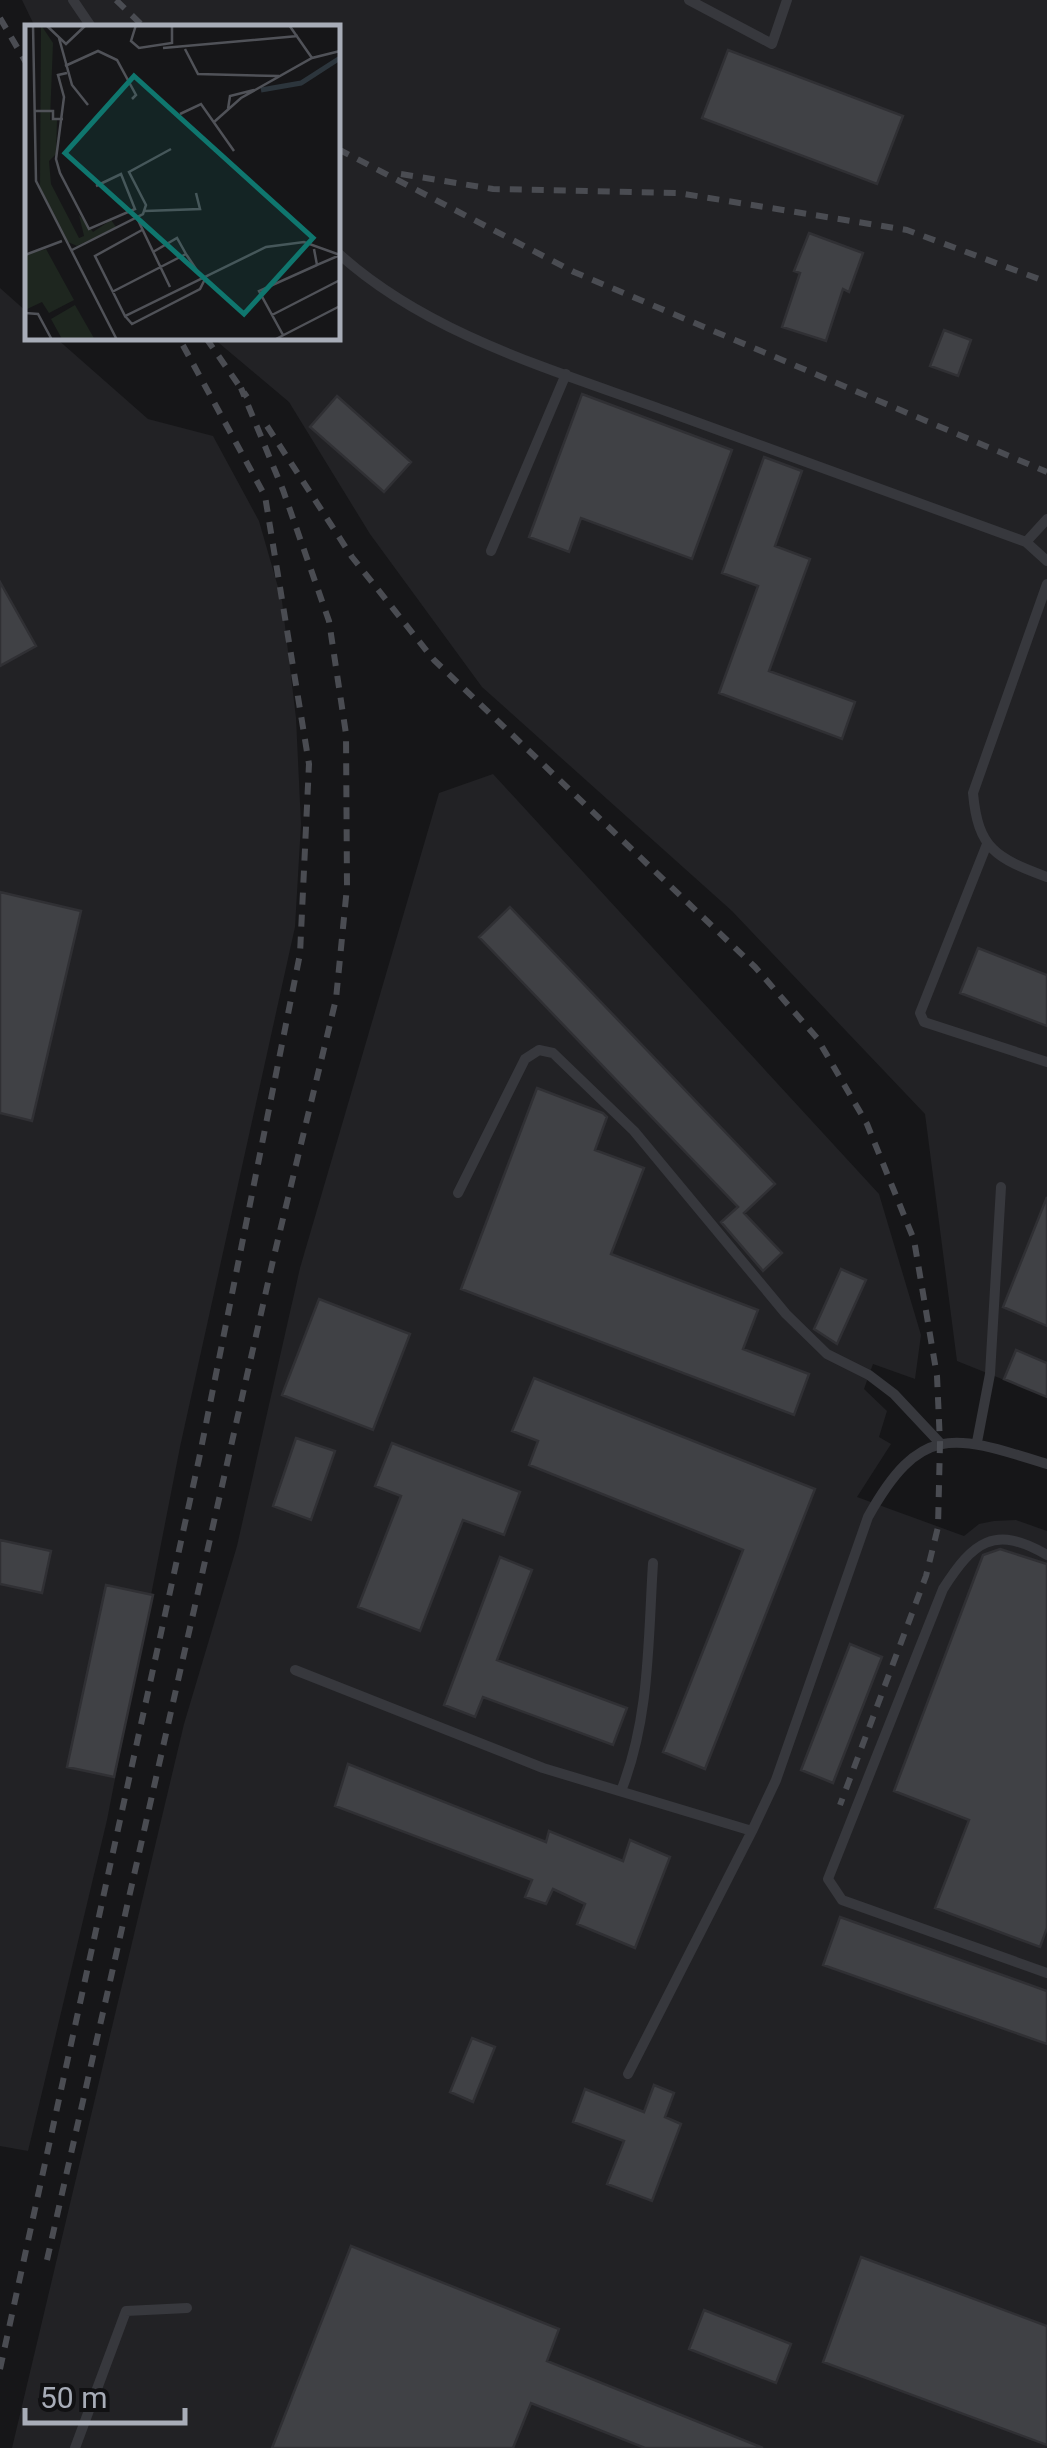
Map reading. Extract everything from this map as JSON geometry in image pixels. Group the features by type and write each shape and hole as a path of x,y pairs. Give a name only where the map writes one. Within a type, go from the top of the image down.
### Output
{"lane":[{"path":"73,0 90,25"},
{"path":"689,0 772,44 787,0"},
{"path":"340,255 384,292 450,327 566,374 1026,542 1047,560"},
{"path":"491,551 566,374"},
{"path":"1026,542 1047,519"},
{"path":"1047,584 974,793 976,824 987,844 1016,866 1047,877"},
{"path":"987,844 920,1013 924,1022 1047,1062"},
{"path":"458,1193 526,1059 539,1050 553,1053 634,1130 786,1314 827,1354 869,1375 894,1394 940,1444"},
{"path":"977,1442 990,1374 1001,1187"},
{"path":"628,2074 776,1780 868,1517 887,1484 910,1458 940,1444 977,1442 1047,1464"},
{"path":"1047,1554 1004,1538 990,1538 962,1560 943,1589 828,1878 842,1900 1047,1973"},
{"path":"622,1791 635,1756 645,1706 653,1563"},
{"path":"295,1670 543,1768 752,1831"},
{"path":"75,2448 126,2310 187,2308"}],"shaded area":[{"path":"22,0 1047,0 1047,1397 957,1361 925,1114 732,911 482,687 370,534 289,402 215,340 340,340 340,25 34,25"},
{"path":"0,288 25,310 25,340 58,340 148,419 213,436 259,521 282,601 296,718 301,824 295,927 180,1447 107,1820 28,2151 0,2146"},
{"path":"493,774 879,1194 921,1335 915,1379 873,1364 864,1389 887,1411 879,1437 891,1444 857,1497 964,1536 979,1524 994,1521 1016,1520 1047,1531 1047,2448 12,2448 184,1724 237,1546 300,1268 439,793"}],"building":[{"path":"728,50 903,116 877,184 702,118"},
{"path":"809,233 863,253 849,292 843,289 826,341 782,327 800,273 794,271"},
{"path":"944,330 971,340 958,376 930,366"},
{"path":"582,394 732,450 692,559 581,518 569,552 529,537"},
{"path":"337,396 411,462 384,492 310,427"},
{"path":"764,457 802,471 775,546 810,559 769,671 855,702 842,739 719,693 758,586 722,573"},
{"path":"0,582 36,646 0,666"},
{"path":"0,892 81,911 32,1121 0,1113"},
{"path":"510,907 775,1184 744,1213 782,1253 763,1271 721,1222 738,1207 479,937"},
{"path":"978,948 1047,975 1047,1026 960,993"},
{"path":"537,1088 603,1113 607,1117 595,1150 644,1168 611,1254 758,1310 743,1349 809,1374 794,1415 461,1289"},
{"path":"1047,1197 1047,1326 1003,1307"},
{"path":"841,1269 866,1280 837,1344 814,1329"},
{"path":"319,1299 410,1334 373,1430 282,1395"},
{"path":"1016,1350 1047,1363 1047,1397 1004,1379"},
{"path":"534,1378 815,1489 705,1769 663,1752 743,1550 529,1465 538,1441 512,1431"},
{"path":"296,1438 335,1451 311,1520 273,1506"},
{"path":"392,1443 520,1492 504,1535 463,1520 420,1631 358,1607 401,1496 375,1486"},
{"path":"0,1540 51,1551 42,1593 0,1584"},
{"path":"1000,1549 1047,1564 1047,1928 1040,1947 935,1908 969,1820 894,1791 983,1555"},
{"path":"500,1557 532,1570 497,1660 627,1708 613,1745 483,1697 475,1717 444,1705"},
{"path":"106,1585 153,1595 114,1777 67,1767"},
{"path":"850,1644 882,1657 833,1783 801,1770"},
{"path":"348,1764 546,1842 549,1831 623,1861 630,1840 670,1857 635,1948 577,1924 585,1904 553,1889 546,1904 525,1897 532,1880 335,1806"},
{"path":"840,1917 1047,1991 1047,2044 823,1965"},
{"path":"472,2038 495,2047 473,2102 450,2092"},
{"path":"654,2085 674,2093 665,2117 681,2124 652,2201 607,2184 624,2141 573,2122 585,2089 644,2112"},
{"path":"351,2246 559,2329 547,2361 763,2448 645,2448 531,2403 513,2448 272,2448"},
{"path":"861,2257 1047,2326 1047,2445 823,2362"},
{"path":"704,2310 791,2344 776,2383 689,2349"}],"railway":[{"path":"116,0 142,25"},
{"path":"0,18 25,61"},
{"path":"340,150 574,272 1047,472"},
{"path":"401,174 493,189 678,193 907,230 1047,282"},
{"path":"0,2369 199,1459 300,954 309,764 265,496 180,340"},
{"path":"207,340 247,397"},
{"path":"47,2260 274,1256 336,999 347,887 346,734 329,621 283,490 241,388"},
{"path":"267,426 352,557 434,660 755,967 817,1038 867,1124 914,1240 937,1376 938,1527 926,1576 840,1805"}]}
